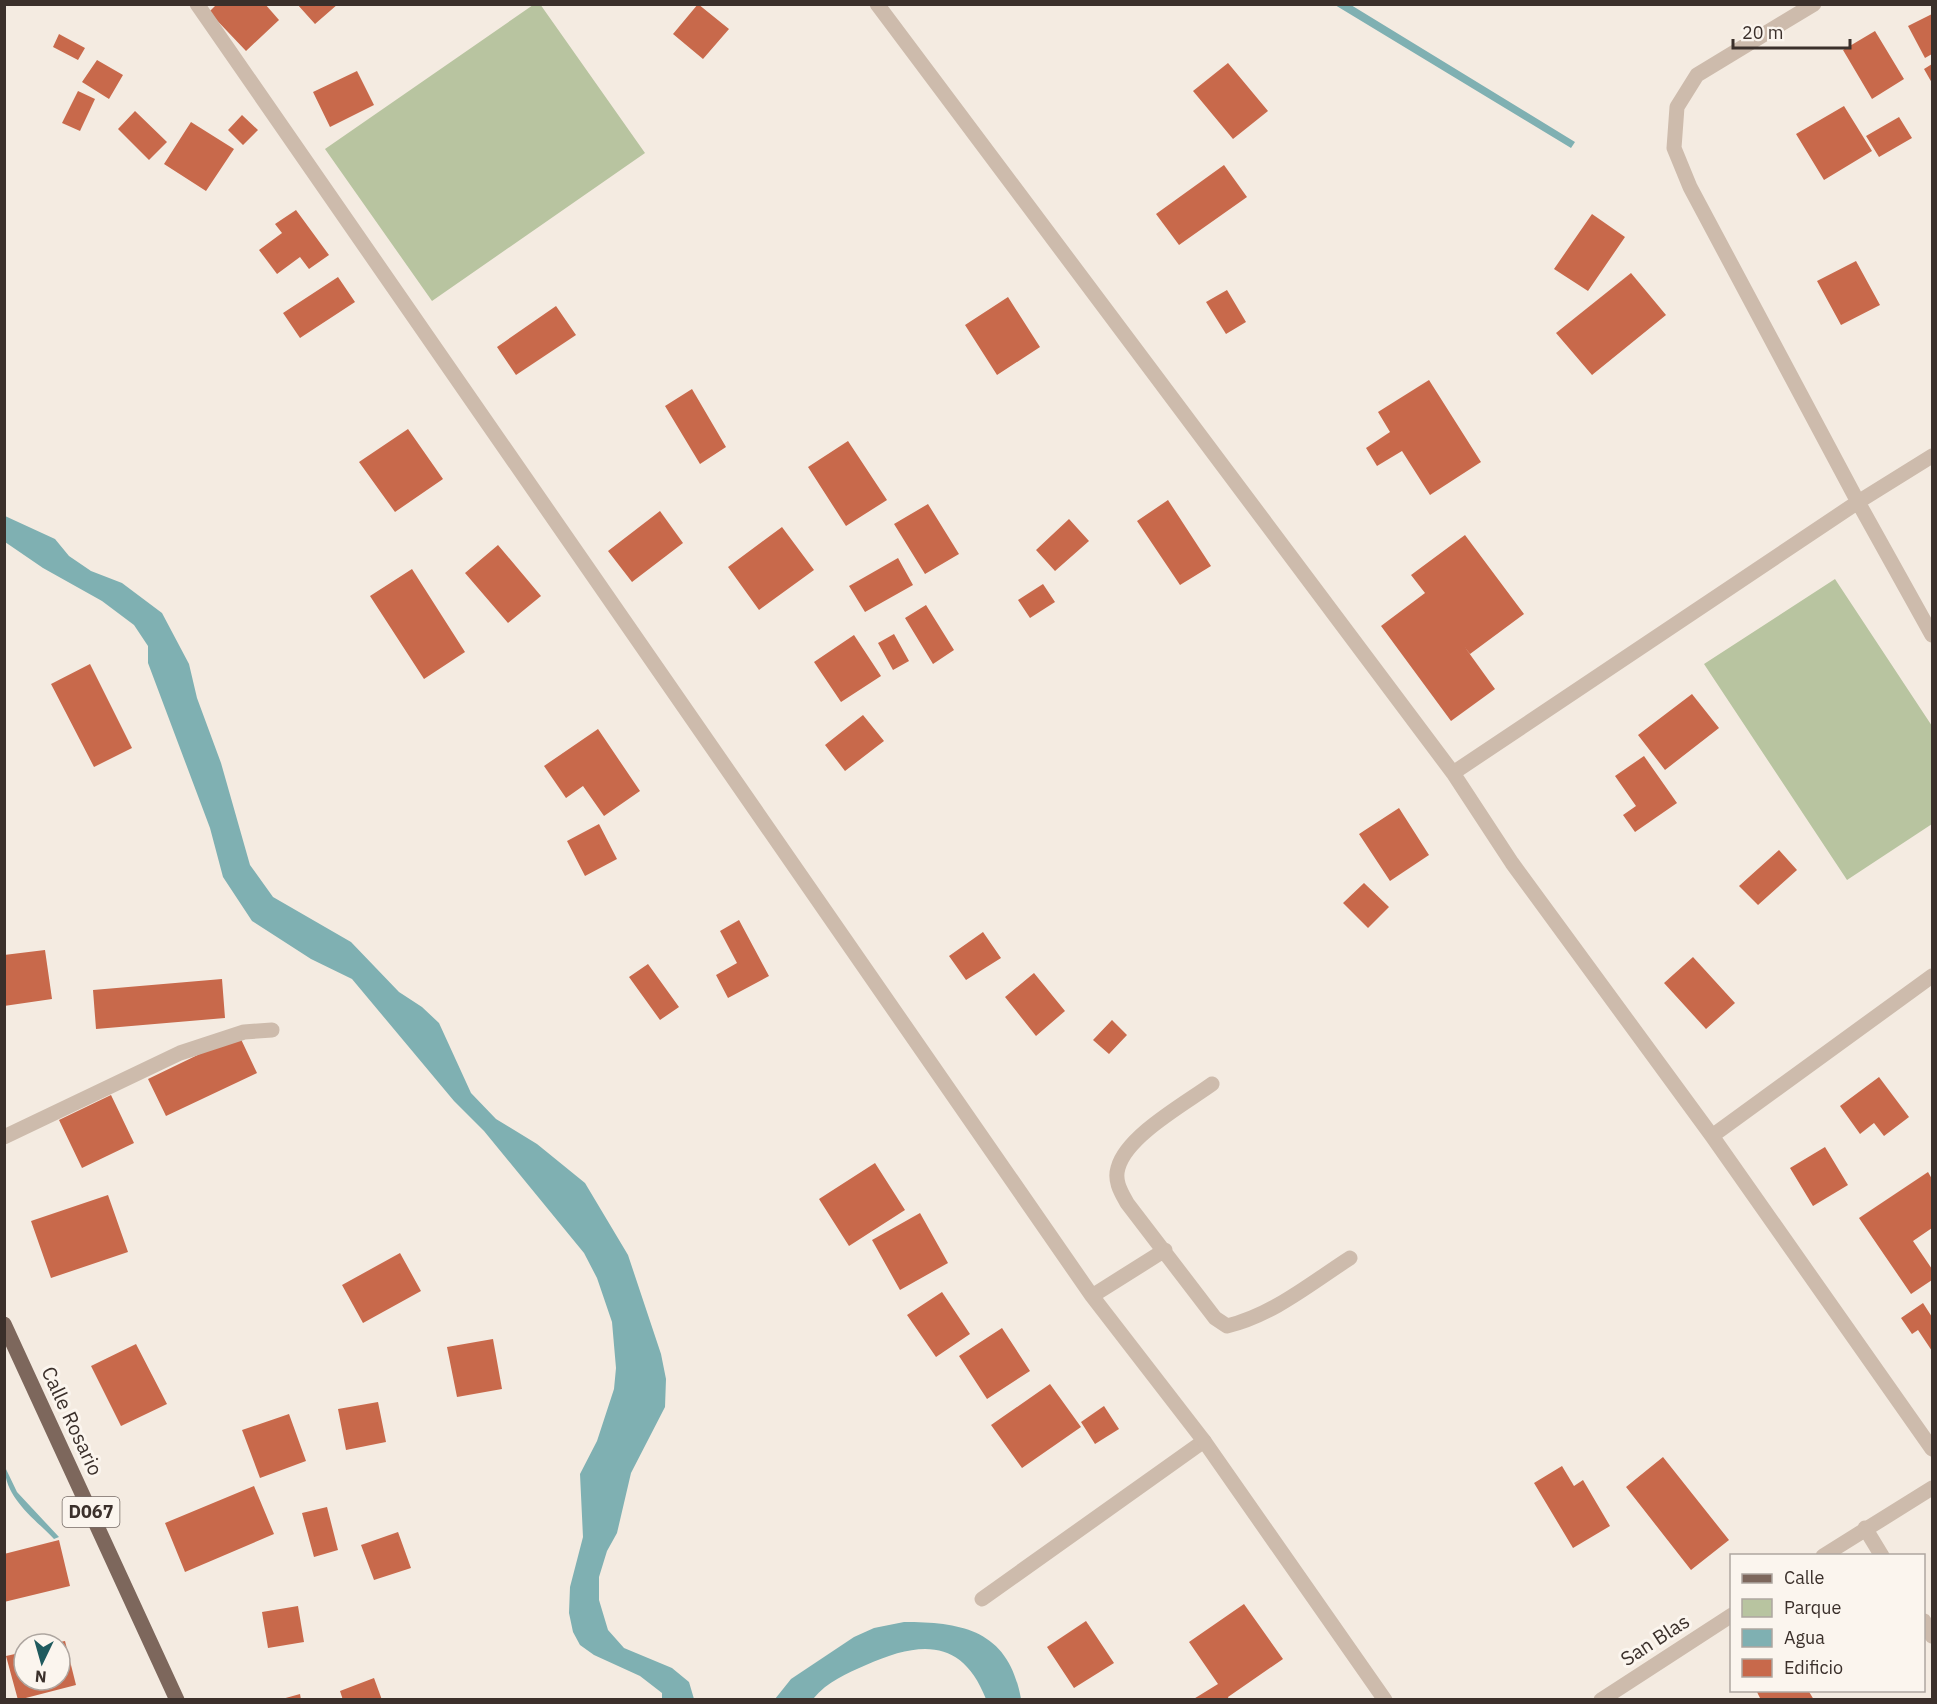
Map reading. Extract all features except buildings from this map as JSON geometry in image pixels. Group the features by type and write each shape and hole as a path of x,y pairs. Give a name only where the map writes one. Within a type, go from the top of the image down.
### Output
{"main road":[{"name":"Calle Rosario","path":"4,1324 177,1700"}],"street":[{"path":"197,4 1092,1296 1204,1442 1386,1700"},
{"path":"878,4 1453,772 1512,863 1712,1136 1932,1449"},
{"path":"1814,4 1697,75 1677,107 1674,148 1690,187 1858,502 1932,635"},
{"path":"1453,772 1858,502 1932,456"},
{"path":"1712,1136 1932,976"},
{"path":"4,1137 180,1053 244,1032 272,1030"},
{"path":"1212,1084 1133,1142 1118,1167 1117,1185 1127,1203 1215,1318 1227,1326 1264,1313 1350,1258"},
{"path":"1092,1296 1165,1250"},
{"path":"982,1599 1204,1442"},
{"path":"1826,1554 1932,1488"},
{"path":"1865,1528 1881,1554"},
{"name":"San Blas","path":"1601,1700 1730,1616"}],"green space":[{"path":"540,4 645,153 432,301 325,149 533,5"},
{"path":"1835,579 1932,726 1932,824 1847,880 1704,664"}],"water":[{"path":"1335,5 1351,5 1575,142 1571,148"},
{"path":"5,516 55,539 69,556 91,571 122,583 162,613 189,664 197,698 221,763 250,865 273,897 351,942 399,992 422,1007 439,1023 471,1093 496,1119 537,1144 585,1183 628,1255 661,1354 666,1379 665,1407 631,1473 617,1533 607,1551 599,1577 599,1600 608,1630 624,1648 672,1668 689,1682 694,1699 662,1699 662,1693 640,1676 594,1655 580,1645 573,1632 569,1613 570,1587 583,1537 580,1474 597,1441 614,1389 616,1368 612,1322 597,1278 584,1253 484,1131 454,1101 352,979 311,959 252,921 223,877 210,828 148,663 148,646 134,625 102,601 43,568 5,542"},
{"path":"5,1467 17,1492 59,1537 54,1539 15,1498 6,1478"},
{"path":"904,1622 946,1624 980,1635 995,1645 1006,1658 1015,1676 1021,1699 986,1699 976,1679 965,1665 952,1655 937,1650 921,1649 886,1657 851,1672 831,1683 813,1699 775,1699 791,1679 854,1637 874,1628"}]}
